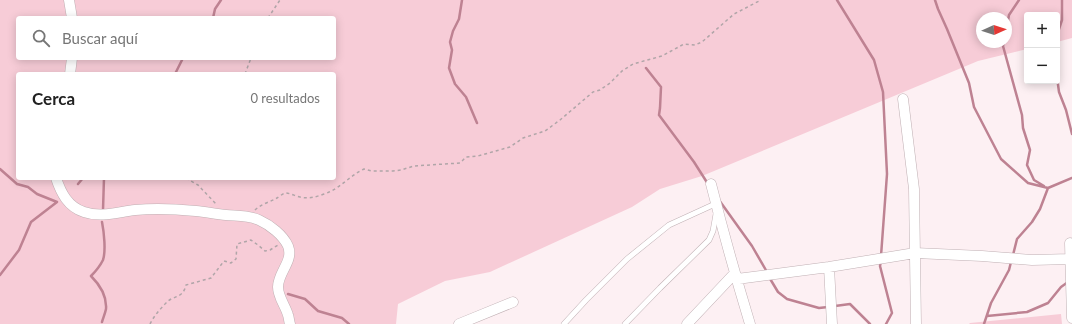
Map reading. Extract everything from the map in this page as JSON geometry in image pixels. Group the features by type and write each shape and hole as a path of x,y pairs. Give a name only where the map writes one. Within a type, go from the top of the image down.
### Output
{"street":[{"path":"69,0 72,16"},
{"path":"70,72 72,60"},
{"path":"903,99 914,189 916,324"},
{"path":"57,180 64,197 71,205 83,212 101,215 135,210 168,209 247,216 259,220 273,229 288,246 289,256 278,281 278,288 280,298 288,315 290,324"},
{"path":"711,184 716,207 750,324"},
{"path":"1070,243 1072,318"},
{"path":"687,324 736,276 830,267 915,253 1032,260 1070,259"},
{"path":"830,267 832,324"},
{"path":"459,324 513,302"}],"lane":[{"path":"564,324 627,259 669,226 716,207 713,231 709,240 625,324"}],"path":[{"path":"269,16 280,0"},
{"path":"247,216 259,206 268,203 284,193 302,198 312,198 336,190 355,174 364,169 372,171 393,171 414,166 460,163 466,158 510,147 523,138 545,131 592,92 600,90 610,83 622,71 633,64 662,56 684,44 695,45 702,42 734,14 761,0"},
{"path":"246,72 250,60"},
{"path":"189,180 198,185 226,215"},
{"path":"150,324 167,301 179,296 185,290 186,285 211,278 224,261 231,263 236,259 237,244 251,240 265,251 270,250 284,240"}],"shaded area":[{"path":"0,0 1072,0 1072,38 1060,41 1060,12 1024,12 1024,50 978,61 702,176 660,189 632,207 490,272 445,281 398,304 396,324 0,324"},
{"path":"1061,314 1062,324 969,324 970,323"}],"waterway":[{"path":"213,16 215,9 221,0"},
{"path":"462,0 459,19 453,31 450,42 452,50 449,68 455,84 466,97 477,123"},
{"path":"837,0 874,60 883,92 887,174 881,256"},
{"path":"935,0 969,83 974,107 1001,159 1028,183 1048,188"},
{"path":"1011,12 1019,0"},
{"path":"1060,26 1062,20 1062,0"},
{"path":"1004,48 1022,115 1023,128 1030,150 1027,165 1034,180 1044,186"},
{"path":"176,72 182,60"},
{"path":"646,68 661,87 659,115 694,162 708,184"},
{"path":"1058,84 1072,134"},
{"path":"0,169 17,184 28,187 37,194 57,202 31,222 19,250 0,275"},
{"path":"1013,255 1017,239 1032,222 1040,209 1048,188 1072,178"},
{"path":"78,184 81,180"},
{"path":"103,210 104,180"},
{"path":"719,200 752,246 767,272"},
{"path":"102,222 104,256 101,264 91,276 100,287 104,295 106,309 102,322"},
{"path":"881,261 880,266 892,313 886,324"},
{"path":"984,324 991,303 1009,270 1011,262"},
{"path":"769,277 778,292 787,299 819,308 828,307"},
{"path":"987,316 1027,312 1048,303 1061,287 1068,282"},
{"path":"288,294 305,299 318,311 342,318 349,324"},
{"path":"835,306 850,304 870,324"}]}
